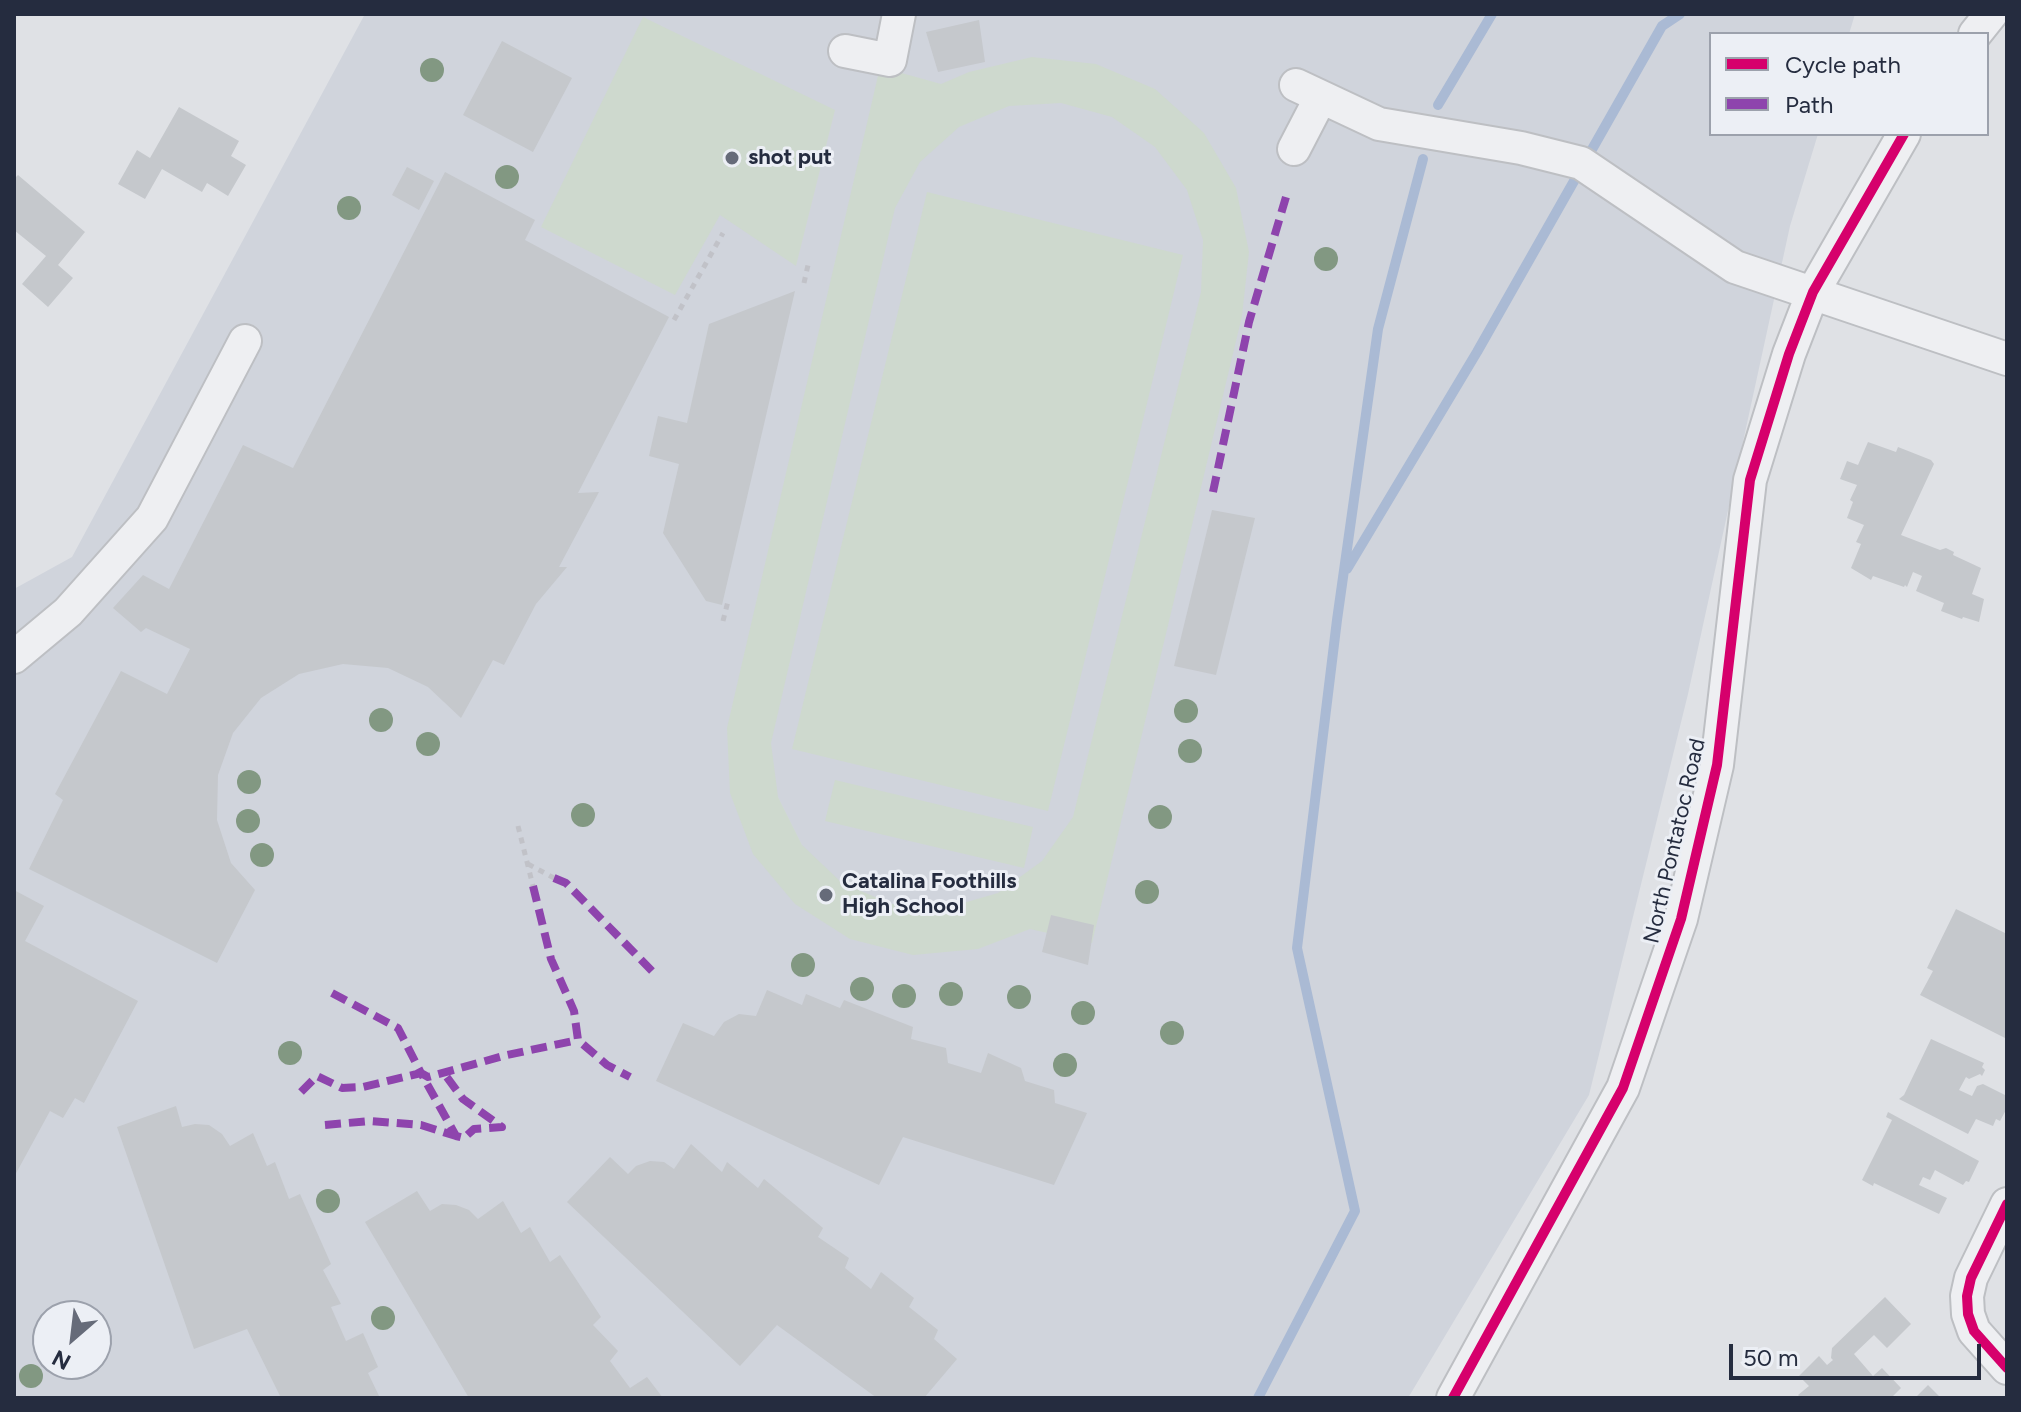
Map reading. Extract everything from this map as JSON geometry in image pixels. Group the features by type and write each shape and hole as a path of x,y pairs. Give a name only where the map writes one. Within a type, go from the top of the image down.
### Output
{"street":[{"path":"845,51 890,60 899,14"},
{"path":"1977,32 1991,14"},
{"path":"1294,149 1308,91 1379,124 1481,140 1592,170 1735,267 2007,359"},
{"name":"North Pontatoc Road","path":"1453,1398 1623,1088 1681,919 1717,765 1750,480 1789,354 1813,292 1903,136"},
{"path":"14,657 68,612 152,518 245,341"},
{"path":"2007,1204 1971,1278 1967,1296 1968,1314 1974,1331 2007,1368"}],"path":[{"path":"674,320 723,233"},
{"path":"804,283 808,265"},
{"path":"723,621 728,601"},
{"path":"518,826 533,886"},
{"path":"527,863 554,878"}],"shaded area":[{"name":"Catalina Foothills High School","path":"365,14 1855,14 1850,32 1709,32 1709,136 1817,136 1790,226 1688,694 1589,1095 1408,1398 14,1398 14,589 72,557"},
{"path":"643,17 835,110 796,266 720,215 675,295 541,227"},
{"path":"1032,57 1096,64 1155,89 1204,133 1236,188 1249,252 1242,316 1092,943 1030,929 978,949 913,955 850,939 795,904 753,854 730,793 727,728 880,67 941,84 969,72","holes":["1061,103 1112,117 1155,147 1187,190 1203,240 1201,292 1073,817 1042,861 998,893 946,908 892,904 842,883 802,845 778,797 771,743 895,208 920,162 959,127 1009,106"]},
{"path":"927,192 1183,255 1048,811 792,749"},
{"path":"835,780 1033,827 1024,868 825,821"}],"building":[{"path":"979,20 985,62 938,72 926,32"},
{"path":"502,41 572,78 533,152 463,115"},
{"path":"179,107 239,141 231,156 246,165 228,196 207,183 202,192 162,169 145,199 118,184 137,150 150,158"},
{"path":"407,167 434,181 419,210 392,195"},
{"path":"445,172 535,220 525,240 669,317 578,493 599,492 559,567 567,567 536,604 504,665 493,660 461,718 428,687 388,668 343,664 299,674 261,698 233,733 218,775 217,820 231,863 255,890 217,963 29,869 63,800 55,794 121,671 167,694 190,649 146,628 141,632 113,608 143,575 169,589 243,445 293,468"},
{"path":"18,175 85,232 58,265 73,278 48,307 22,284 46,256 14,230 14,179"},
{"path":"795,291 722,605 706,601 663,533 679,464 649,456 658,416 687,423 709,324"},
{"path":"1868,442 1896,452 1898,447 1934,464 1901,535 1940,550 1946,548 1954,552 1953,555 1981,568 1972,594 1984,599 1979,622 1941,611 1944,603 1916,591 1922,576 1913,572 1907,587 1904,587 1873,576 1871,580 1851,568 1861,544 1856,542 1864,525 1847,518 1857,485 1840,479 1847,461 1858,465"},
{"path":"1212,510 1255,518 1216,675 1174,666"},
{"path":"14,890 44,906 25,941 138,1001 84,1103 75,1098 63,1118 50,1111 14,1177"},
{"path":"1956,909 2007,934 2007,1039 1920,995 1933,971 1927,968"},
{"path":"1051,915 1094,925 1088,965 1042,952"},
{"path":"767,990 802,1005 806,994 840,1008 844,1000 913,1027 911,1039 946,1048 948,1063 981,1073 988,1053 1021,1068 1025,1081 1054,1090 1055,1103 1087,1113 1054,1185 903,1137 879,1185 656,1081 683,1023 714,1036 724,1022 739,1014 756,1016"},
{"path":"1931,1039 1984,1063 1982,1076 1966,1077 1959,1090 1972,1096 1977,1086 1983,1084 2007,1096 2007,1108 2000,1121 1996,1119 1993,1126 1976,1119 1968,1134 1899,1099 1904,1095"},
{"path":"176,1106 182,1127 209,1125 222,1134 230,1146 253,1133 267,1166 275,1162 289,1199 300,1194 331,1264 323,1270 341,1304 331,1307 346,1341 363,1333 378,1367 368,1373 380,1398 281,1398 247,1329 194,1349 117,1127"},
{"path":"1888,1112 1979,1161 1969,1182 1963,1185 1935,1170 1930,1180 1923,1177 1919,1185 1947,1198 1939,1214 1862,1180 1892,1120 1886,1117"},
{"path":"691,1144 722,1172 727,1162 758,1188 764,1179 823,1228 818,1237 849,1258 845,1268 871,1289 881,1272 914,1298 909,1307 938,1330 934,1339 957,1359 924,1398 877,1398 777,1325 740,1366 567,1202 610,1157 628,1174 636,1166 650,1161 664,1162 674,1169"},
{"path":"417,1191 430,1211 442,1204 456,1205 469,1210 478,1219 503,1201 521,1233 530,1227 550,1262 560,1255 601,1317 593,1325 618,1351 610,1361 630,1388 647,1377 663,1398 469,1398 365,1222"},
{"path":"1885,1297 1911,1324 1887,1348 1874,1335 1854,1354 1873,1376 1882,1368 1901,1388 1891,1398 1801,1398 1798,1395 1809,1386 1799,1376 1819,1356 1827,1365 1833,1360 1832,1348"},
{"path":"1928,1385 1941,1398 1915,1398"}],"waterway":[{"path":"1438,105 1492,14"},
{"path":"1347,569 1477,352 1662,26 1680,14"},
{"path":"1258,1398 1355,1211 1297,948 1337,620 1378,329 1423,159"}],"marked path":[{"path":"1213,492 1249,322 1286,197"},
{"path":"554,878 566,883 654,973"},
{"path":"533,886 551,959 574,1011 578,1040 607,1065 630,1077"},
{"path":"332,993 398,1028 421,1073 428,1077 507,1055 578,1040"},
{"path":"301,1092 317,1076 342,1088 363,1087 421,1073 456,1136 464,1138 474,1129 502,1127 463,1099 443,1072"},
{"path":"325,1125 370,1121 421,1125 456,1136"}],"cycle path":[{"path":"1453,1398 1623,1088 1681,919 1717,765 1750,480 1789,354 1813,292 1903,136"},
{"path":"2007,1204 1971,1278 1967,1296 1968,1314 1974,1331 2007,1368"}],"place":[{"name":"shot put","path":"732,158"},
{"name":"Catalina Foothills High School","path":"826,895"}]}
